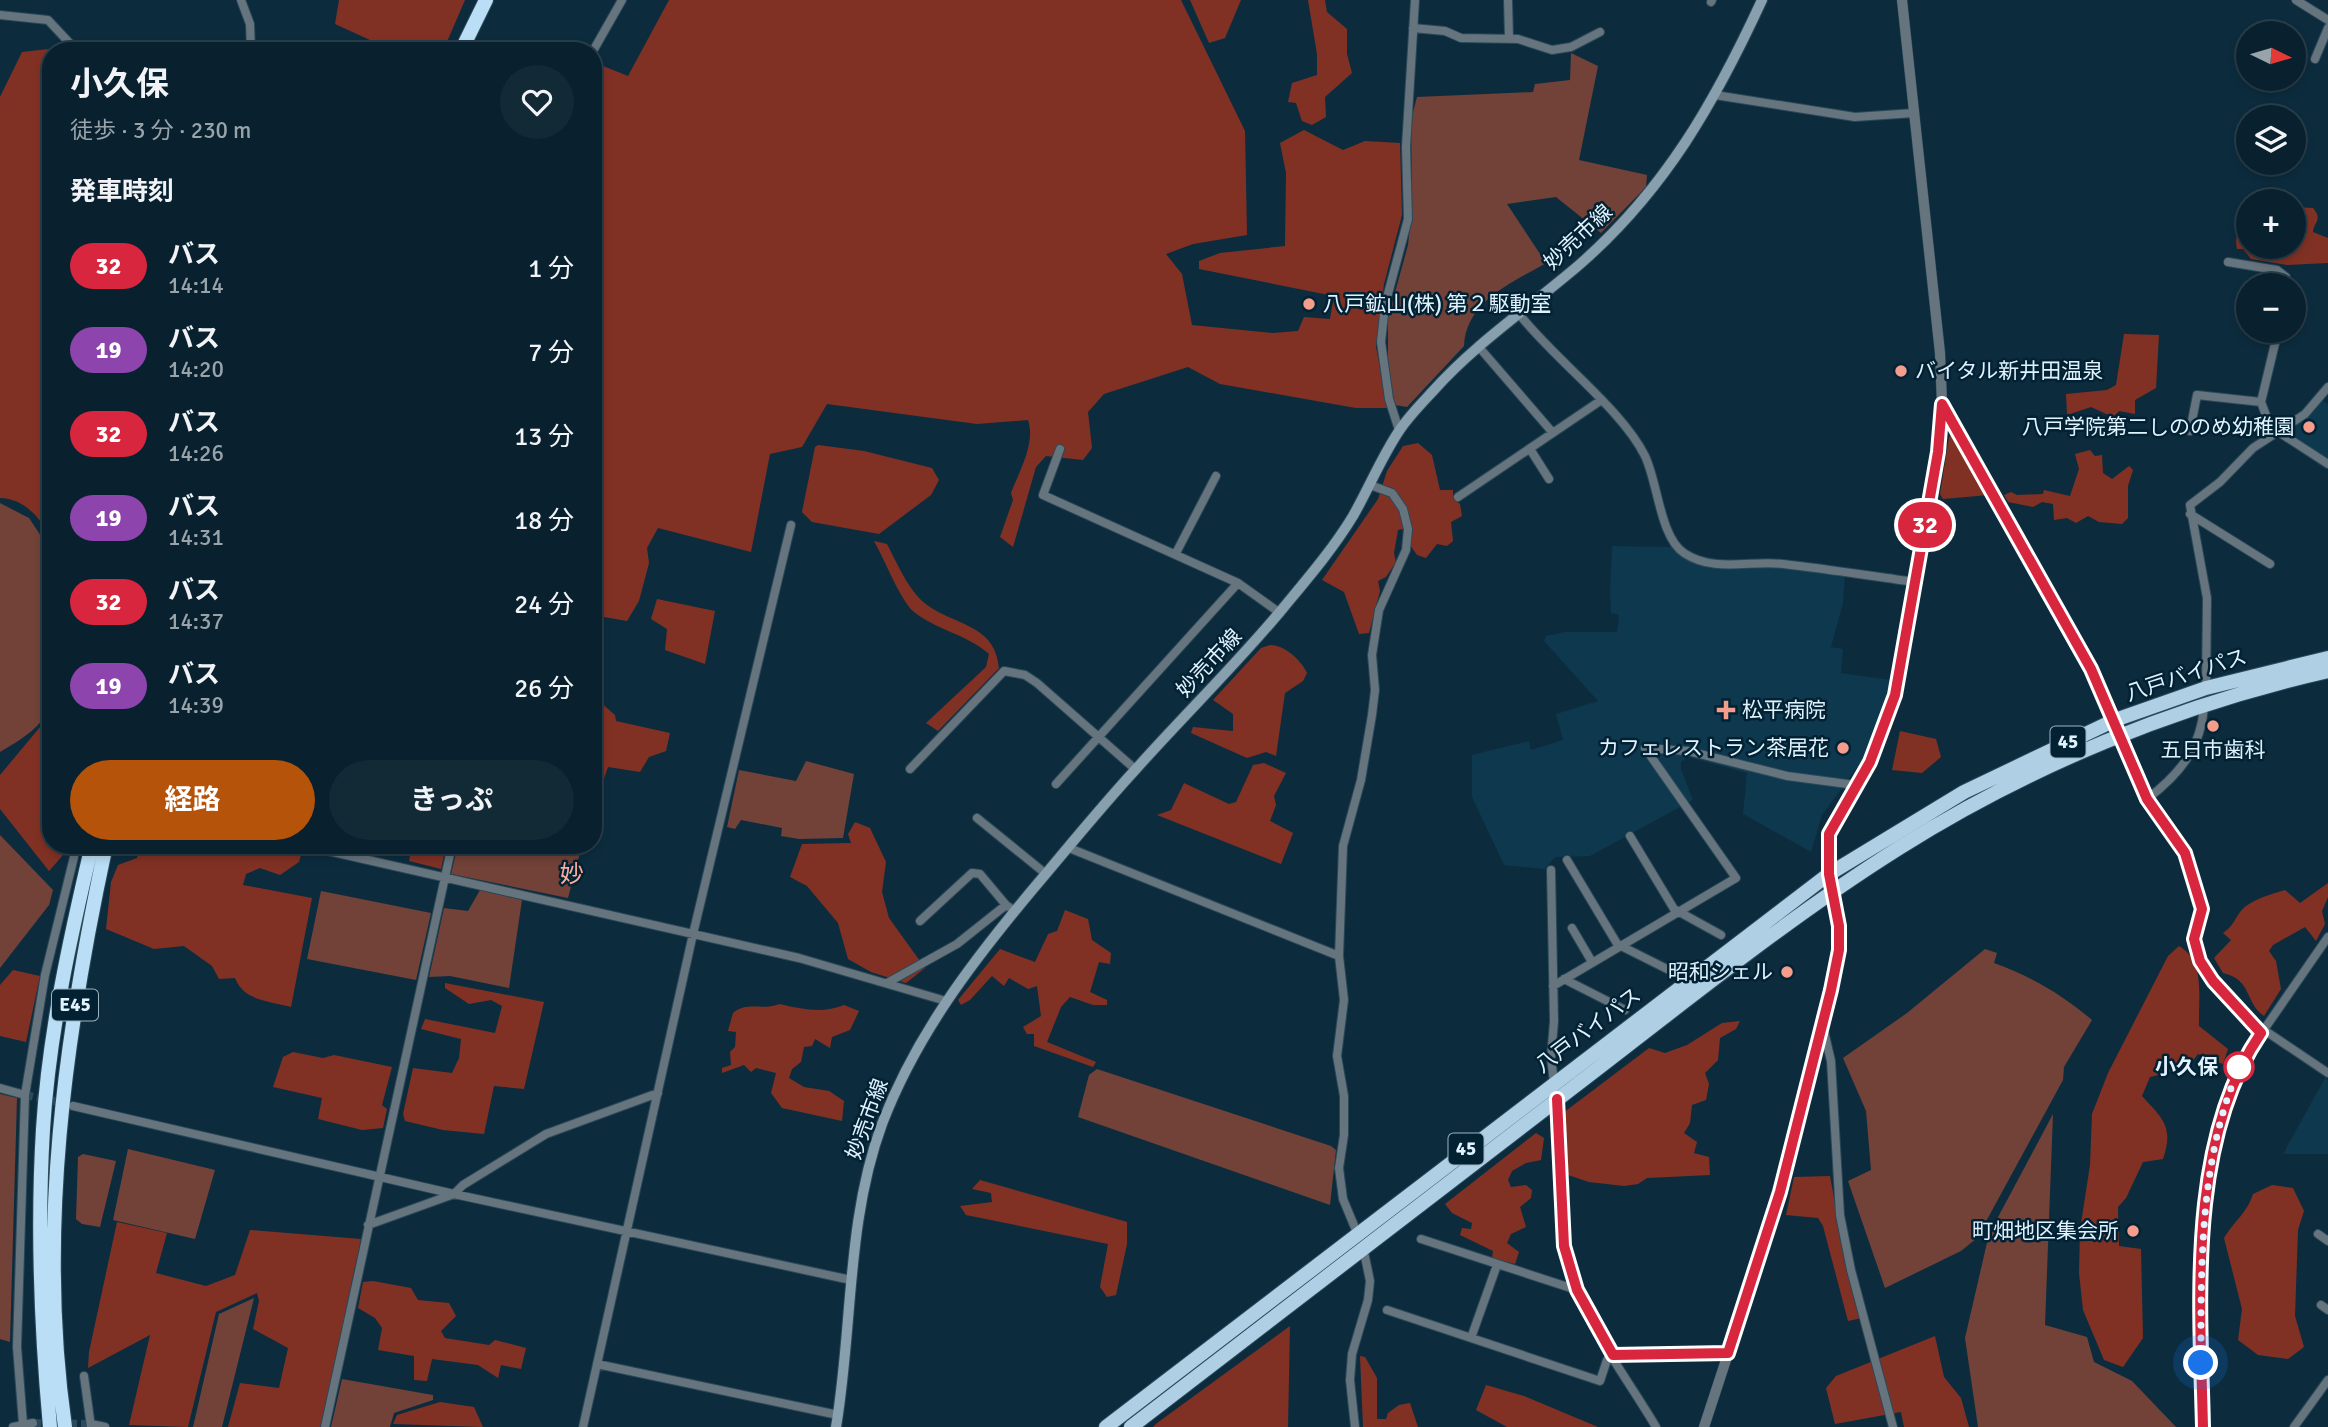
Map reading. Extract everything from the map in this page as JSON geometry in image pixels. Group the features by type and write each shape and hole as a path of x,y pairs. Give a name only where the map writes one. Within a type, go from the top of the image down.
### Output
{"highway":[{"path":"465,42 486,0"},
{"name":"八戸バイパス","path":"1106,1427 1357,1232 1829,874 1965,792 2115,720 2206,688 2328,658"},
{"name":"八戸バイパス","path":"1131,1427 1557,1099 1834,891 1971,806 2120,736 2204,706 2328,671"},
{"name":"E45","path":"50,1427 41,1331 43,1127 58,1006 71,933 90,854"},
{"name":"E45","path":"65,1424 55,1306 56,1167 72,1026 104,854"}],"main road":[{"name":"妙売市線","path":"837,1421 863,1189 881,1128 919,1042 946,1000 1011,908 1046,874 1135,769 1236,665 1322,561 1370,485 1399,430 1478,346 1580,264 1643,201 1691,138 1762,0"}],"street":[{"path":"241,0 250,24 251,42"},
{"path":"598,42 622,0"},
{"path":"1399,430 1389,399 1381,341 1385,305 1408,219 1406,147 1415,0"},
{"path":"1508,0 1509,37"},
{"path":"1704,1427 1767,1235 1823,1027 1839,950 1834,891 1829,874 1829,834 1870,762 1891,706 1938,452 1942,404 1902,0"},
{"path":"2296,0 2328,20"},
{"path":"0,15 48,20 69,42"},
{"path":"2315,59 2328,28"},
{"path":"1413,29 1445,31 1461,38 1509,37 1560,50 1600,32"},
{"path":"1715,95 1855,117 1914,113"},
{"path":"2228,262 2277,270 2281,273"},
{"path":"1519,314 1537,338 1627,429 1645,457 1674,544 1686,555 1715,564 1780,563 1915,582"},
{"path":"2275,343 2260,402 2275,432 2328,464"},
{"path":"1478,346 1553,433"},
{"path":"2206,688 2207,598 2190,505 2275,432 2305,414 2328,387"},
{"path":"2190,431 2197,395 2260,402"},
{"path":"1458,497 1600,401"},
{"path":"1942,404 2091,669 2147,799 2185,853 2193,872 2202,909 2194,939 2200,961 2213,981 2262,1031 2328,1073"},
{"path":"1060,449 1043,495 1238,583 1280,612"},
{"path":"1530,449 1549,479"},
{"path":"1176,553 1216,476"},
{"path":"1355,1427 1350,1380 1352,1354 1368,1300 1370,1281 1363,1247 1343,1199 1339,1168 1344,1096 1337,1056 1344,1000 1339,956 1343,846 1360,780 1375,690 1372,655 1379,610 1406,550 1408,529 1403,509 1392,493 1370,485"},
{"path":"2190,513 2270,564"},
{"path":"583,1427 694,934 792,525"},
{"path":"1056,783 1100,738 1238,583"},
{"path":"910,769 1004,671 1025,675 1037,683 1135,769"},
{"path":"2147,799 2170,781 2191,756 2203,722 2204,706"},
{"path":"1553,986 1736,878 1645,748 1688,751 1787,776 1855,785"},
{"path":"977,818 1046,874"},
{"path":"1630,836 1674,909 1721,934"},
{"path":"1069,848 1339,956"},
{"path":"342,854 799,958 946,1000"},
{"path":"325,1427 450,854"},
{"path":"23,1424 17,1347 25,1095 45,975 74,857"},
{"path":"1567,860 1620,946 1669,970"},
{"path":"1551,870 1551,1058 1554,1082"},
{"path":"887,983 957,944 1011,908 980,874 972,873 920,921"},
{"path":"1572,928 1592,962"},
{"path":"2203,1427 2201,1260 2209,1181 2234,1079 2262,1031 2328,938"},
{"path":"1564,979 1625,1010"},
{"path":"1823,1027 1830,1061 1840,1215 1851,1270 1893,1427"},
{"path":"0,1088 25,1095"},
{"path":"368,1225 454,1194 463,1185 546,1134 658,1093"},
{"path":"1557,1099 1564,1246 1577,1290 1656,1427"},
{"path":"73,1106 454,1194 851,1280"},
{"path":"2318,1234 2328,1241"},
{"path":"1421,1240 1577,1290"},
{"path":"1471,1338 1497,1265"},
{"path":"1387,1310 1600,1381 1607,1360 1613,1355 1728,1353"},
{"path":"597,1364 837,1421"},
{"path":"84,1376 91,1425 105,1427"},
{"path":"2294,1427 2328,1380"},
{"path":"13,1427 33,1423"}],"shaded area":[{"path":"339,0 465,0 447,42 371,42 335,24"},
{"path":"669,0 1181,0 1245,131 1247,235 1193,244 1166,254 1182,274 1192,325 1273,333 1298,331 1304,317 1330,319 1334,296 1199,269 1199,261 1220,253 1285,246 1286,173 1280,143 1304,130 1343,150 1365,141 1400,143 1402,215 1384,284 1376,347 1388,408 1356,408 1220,384 1188,367 1104,394 1088,412 1092,448 1083,460 1046,456 1036,467 1013,547 1000,537 1013,500 1011,493 1028,448 1028,420 977,424 827,404 802,447 770,454 751,552 658,528 647,548 649,563 639,601 627,621 602,617 603,66 628,76"},
{"path":"1190,0 1241,0 1225,38 1209,43"},
{"path":"1308,0 1325,0 1327,12 1347,29 1347,54 1352,73 1325,97 1326,117 1312,125 1302,121 1296,103 1288,102 1292,83 1317,75 1317,54"},
{"path":"42,50 42,524 24,506 0,498 0,97 22,52"},
{"path":"1571,53 1598,66 1579,160 1647,175 1646,187 1601,233 1556,197 1507,204 1546,263 1506,286 1482,305 1467,330 1464,346 1407,407 1395,405 1388,369 1388,318 1408,245 1412,206 1411,120 1417,97 1533,92 1535,84 1570,80"},
{"path":"2306,208 2313,208 2318,218 2313,232 2328,238 2328,263 2287,265 2251,259 2306,259"},
{"path":"2124,334 2159,335 2156,388 2135,400 2135,414 2119,411 2113,417 2091,407 2067,415 2066,394 2107,390 2116,385"},
{"name":"八戸学院第二しののめ幼稚園","path":"2321,400 2328,404 2328,461 2284,431 2309,416"},
{"path":"1954,434 1989,495 1943,499 1940,494 1949,437"},
{"path":"1418,443 1432,455 1440,490 1453,490 1453,498 1460,504 1462,516 1451,522 1453,541 1447,546 1437,544 1426,558 1417,555 1410,545 1410,537 1402,529 1398,530 1394,553 1396,562 1386,577 1378,581 1380,591 1369,633 1359,634 1344,592 1322,580 1378,499 1387,471 1403,446"},
{"path":"818,445 864,451 932,468 939,480 931,495 879,534 812,522 802,512 815,447"},
{"path":"2090,450 2095,456 2102,455 2103,473 2112,479 2129,466 2133,470 2128,486 2128,518 2122,524 2099,522 2088,516 2076,523 2067,518 2054,520 2053,504 2042,502 2033,507 2008,502 2004,495 2011,492 2017,495 2043,494 2044,490 2070,496 2079,469 2075,454"},
{"path":"0,503 29,518 42,538 42,720 23,738 0,752"},
{"path":"874,541 887,544 906,581 921,600 980,633 996,653 999,668 938,731 926,723 986,667 989,654 981,647 914,612 898,589"},
{"name":"松平病院","path":"1612,546 1671,547 1688,559 1712,566 1737,569 1784,567 1845,575 1843,603 1831,647 1843,649 1841,673 1891,680 1864,758 1822,815 1811,852 1743,814 1747,773 1688,757 1681,762 1681,769 1693,800 1590,856 1555,857 1545,869 1504,865 1472,797 1472,755 1529,741 1531,750 1563,740 1556,714 1598,701 1544,641 1546,636 1564,632 1617,632 1619,615 1611,613"},
{"path":"657,599 715,611 705,664 665,650 667,629 651,619"},
{"path":"1270,645 1292,654 1307,673 1303,681 1285,693 1276,756 1266,752 1247,758 1191,733 1193,727 1233,731 1233,714 1213,700 1261,648"},
{"path":"602,704 615,715 616,721 670,733 666,751 649,757 640,772 608,767 602,785"},
{"path":"42,725 42,854 64,854 49,871 0,809 0,775"},
{"path":"1900,731 1936,739 1941,757 1922,773 1892,770"},
{"path":"806,761 854,774 843,838 799,839 781,836 782,828 741,820 735,829 727,827 739,770 796,781"},
{"path":"1264,763 1286,773 1274,796 1276,805 1270,821 1293,833 1281,864 1157,815 1171,810 1184,783 1229,804 1236,802 1253,765"},
{"path":"855,822 870,828 886,862 882,892 889,918 925,968 906,983 871,972 848,959 838,923 807,886 790,877 802,844 851,843 848,834"},
{"path":"0,835 53,890 49,905 0,968"},
{"path":"138,854 301,854 299,862 280,875 260,868 246,874 243,885 312,898 291,1007 251,996 239,986 235,978 219,979 212,966 184,946 154,949 106,929 111,882 118,865 137,858"},
{"path":"410,854 444,854 441,869 409,861"},
{"path":"456,854 580,854 568,898 451,874"},
{"path":"2328,883 2328,897 2322,911 2325,924 2316,941 2305,927 2273,945 2269,951 2276,961 2281,989 2264,1016 2253,1004 2244,986 2233,976 2223,973 2214,958 2231,940 2223,933 2246,906 2265,896 2285,890 2300,903"},
{"path":"480,890 522,900 509,988 450,976 429,977 444,908 468,911"},
{"path":"321,891 431,913 416,980 307,959"},
{"path":"1065,910 1088,919 1092,940 1111,953 1110,964 1099,962 1090,992 1107,1000 1107,1005 1093,1005 1070,997 1061,1007 1047,1042 1096,1062 1093,1067 1034,1046 1034,1034 1027,1034 1023,1027 1041,1016 1037,986 1028,989 1009,978 1004,986 992,976 970,1000 961,1005 958,1000 1000,949 1035,962 1048,934 1057,931"},
{"path":"2179,946 2188,953 2197,971 2199,1026 2228,1049 2223,1064 2198,1054 2187,1068 2150,1077 2142,1096 2161,1118 2167,1131 2167,1139 2163,1159 2143,1162 2126,1198 2118,1207 2119,1246 2141,1249 2143,1338 2123,1367 2104,1360 2083,1310 2079,1273 2080,1230 2090,1165 2092,1114 2108,1073 2168,956"},
{"path":"1985,949 1997,953 1994,963 2046,987 2092,1020 2064,1067 2063,1080 1977,1238 1961,1251 1885,1288 1848,1181 1871,1170 1866,1111 1843,1058 1907,1013"},
{"path":"13,970 40,976 26,1042 0,1036 0,985"},
{"path":"445,983 544,1002 524,1089 494,1086 484,1134 443,1130 405,1121 403,1114 413,1068 452,1073 459,1058 461,1039 421,1029 425,1019 495,1033 502,1006 491,1000 469,1004 445,988"},
{"path":"779,1004 820,1010 844,1005 859,1011 850,1030 832,1037 830,1048 815,1039 812,1046 804,1047 801,1062 792,1069 789,1078 804,1087 829,1091 844,1101 842,1121 782,1108 771,1093 776,1073 756,1068 751,1072 744,1065 722,1073 722,1068 731,1065 730,1052 735,1047 736,1032 728,1031 733,1013 744,1008"},
{"path":"1740,1021 1736,1029 1720,1038 1718,1060 1705,1073 1709,1084 1706,1100 1692,1105 1690,1123 1684,1133 1697,1142 1694,1153 1709,1157 1710,1175 1647,1178 1638,1184 1624,1186 1589,1182 1568,1175 1563,1113 1649,1048 1665,1053 1687,1045 1722,1023"},
{"path":"293,1052 323,1058 334,1055 392,1067 382,1105 387,1109 383,1128 362,1130 318,1119 322,1098 273,1087 283,1057"},
{"path":"1097,1069 1331,1146 1336,1150 1330,1205 1078,1117 1089,1075"},
{"path":"2325,1078 2328,1080 2328,1154 2283,1154"},
{"path":"0,1094 17,1098 10,1342 0,1339"},
{"path":"2053,1114 2045,1325 2087,1337 2094,1362 2132,1381 2176,1427 1978,1427 1965,1338 1989,1234"},
{"path":"1536,1133 1544,1138 1541,1160 1526,1163 1512,1171 1508,1180 1511,1187 1526,1185 1532,1190 1531,1198 1520,1207 1526,1227 1511,1234 1507,1243 1519,1252 1515,1264 1492,1258 1493,1251 1460,1235 1462,1228 1471,1229 1472,1223 1452,1213 1445,1204"},
{"path":"128,1149 215,1170 195,1239 113,1220"},
{"path":"83,1154 116,1161 100,1227 82,1224 76,1219 78,1157"},
{"path":"1830,1176 1843,1247 1862,1318 1848,1321 1823,1226 1818,1218 1786,1215 1794,1177"},
{"path":"980,1180 1127,1222 1127,1244 1116,1295 1107,1297 1100,1287 1108,1244 966,1215 960,1206 992,1202 991,1193 972,1189"},
{"path":"2272,1185 2293,1188 2304,1211 2298,1230 2295,1316 2304,1347 2288,1359 2258,1355 2238,1340 2242,1309 2224,1238 2248,1206 2253,1194"},
{"path":"117,1222 167,1233 156,1273 206,1286 235,1275 250,1230 361,1239 321,1427 228,1427 240,1383 279,1388 288,1348 253,1329 259,1301 257,1293 216,1312 188,1427 129,1425 150,1335 88,1368 89,1352"},
{"path":"373,1281 411,1288 418,1300 449,1303 456,1316 441,1331 445,1338 489,1345 495,1340 526,1348 521,1369 501,1365 498,1378 478,1365 432,1359 427,1381 414,1380 414,1356 378,1350 382,1328 375,1318 358,1308 363,1282"},
{"path":"254,1298 222,1427 193,1427 219,1314"},
{"path":"1290,1326 1288,1427 1153,1427 1157,1423"},
{"path":"1935,1336 1944,1377 1961,1398 1969,1427 1904,1427 1901,1412 1835,1424 1826,1388 1836,1376"},
{"path":"1360,1356 1365,1357 1377,1378 1377,1419 1386,1419 1388,1413 1399,1405 1410,1403 1418,1427 1363,1427"},
{"path":"342,1379 433,1395 433,1400 394,1413 390,1427 331,1427"},
{"path":"1486,1385 1524,1396 1598,1427 1507,1427 1476,1410"},
{"path":"440,1402 474,1407 483,1427 393,1424 397,1415"}],"tunnel":[{"path":"25,1095 64,1103"},
{"path":"33,1423 91,1424"}],"bus line":[{"name":"32","path":"1557,1099 1564,1246 1577,1290 1613,1355 1728,1353 1780,1192 1823,1027 1839,950 1839,926 1829,874 1829,834 1870,762 1895,695 1938,452 1942,404 2091,669 2147,799 2185,853 2202,909 2194,939 2200,961 2213,981 2261,1033 2234,1079 2209,1181 2201,1260 2203,1427"}],"place":[{"name":"八戸鉱山(株) 第２駆動室","path":"1309,304"},
{"name":"バイタル新井田温泉","path":"1901,371"},
{"name":"八戸学院第二しののめ幼稚園","path":"2309,427"},
{"name":"松平病院","path":"1726,710"},
{"name":"五日市歯科","path":"2213,726"},
{"name":"カフェレストラン茶居花","path":"1843,748"},
{"name":"昭和シェル","path":"1787,972"},
{"name":"小久保","path":"2239,1067"},
{"name":"町畑地区集会所","path":"2133,1231"}],"district":[{"name":"妙","path":"572,874"}],"route":[{"path":"2201,1363 2203,1222 2209,1181 2228,1098 2243,1060 2239,1067"}]}
